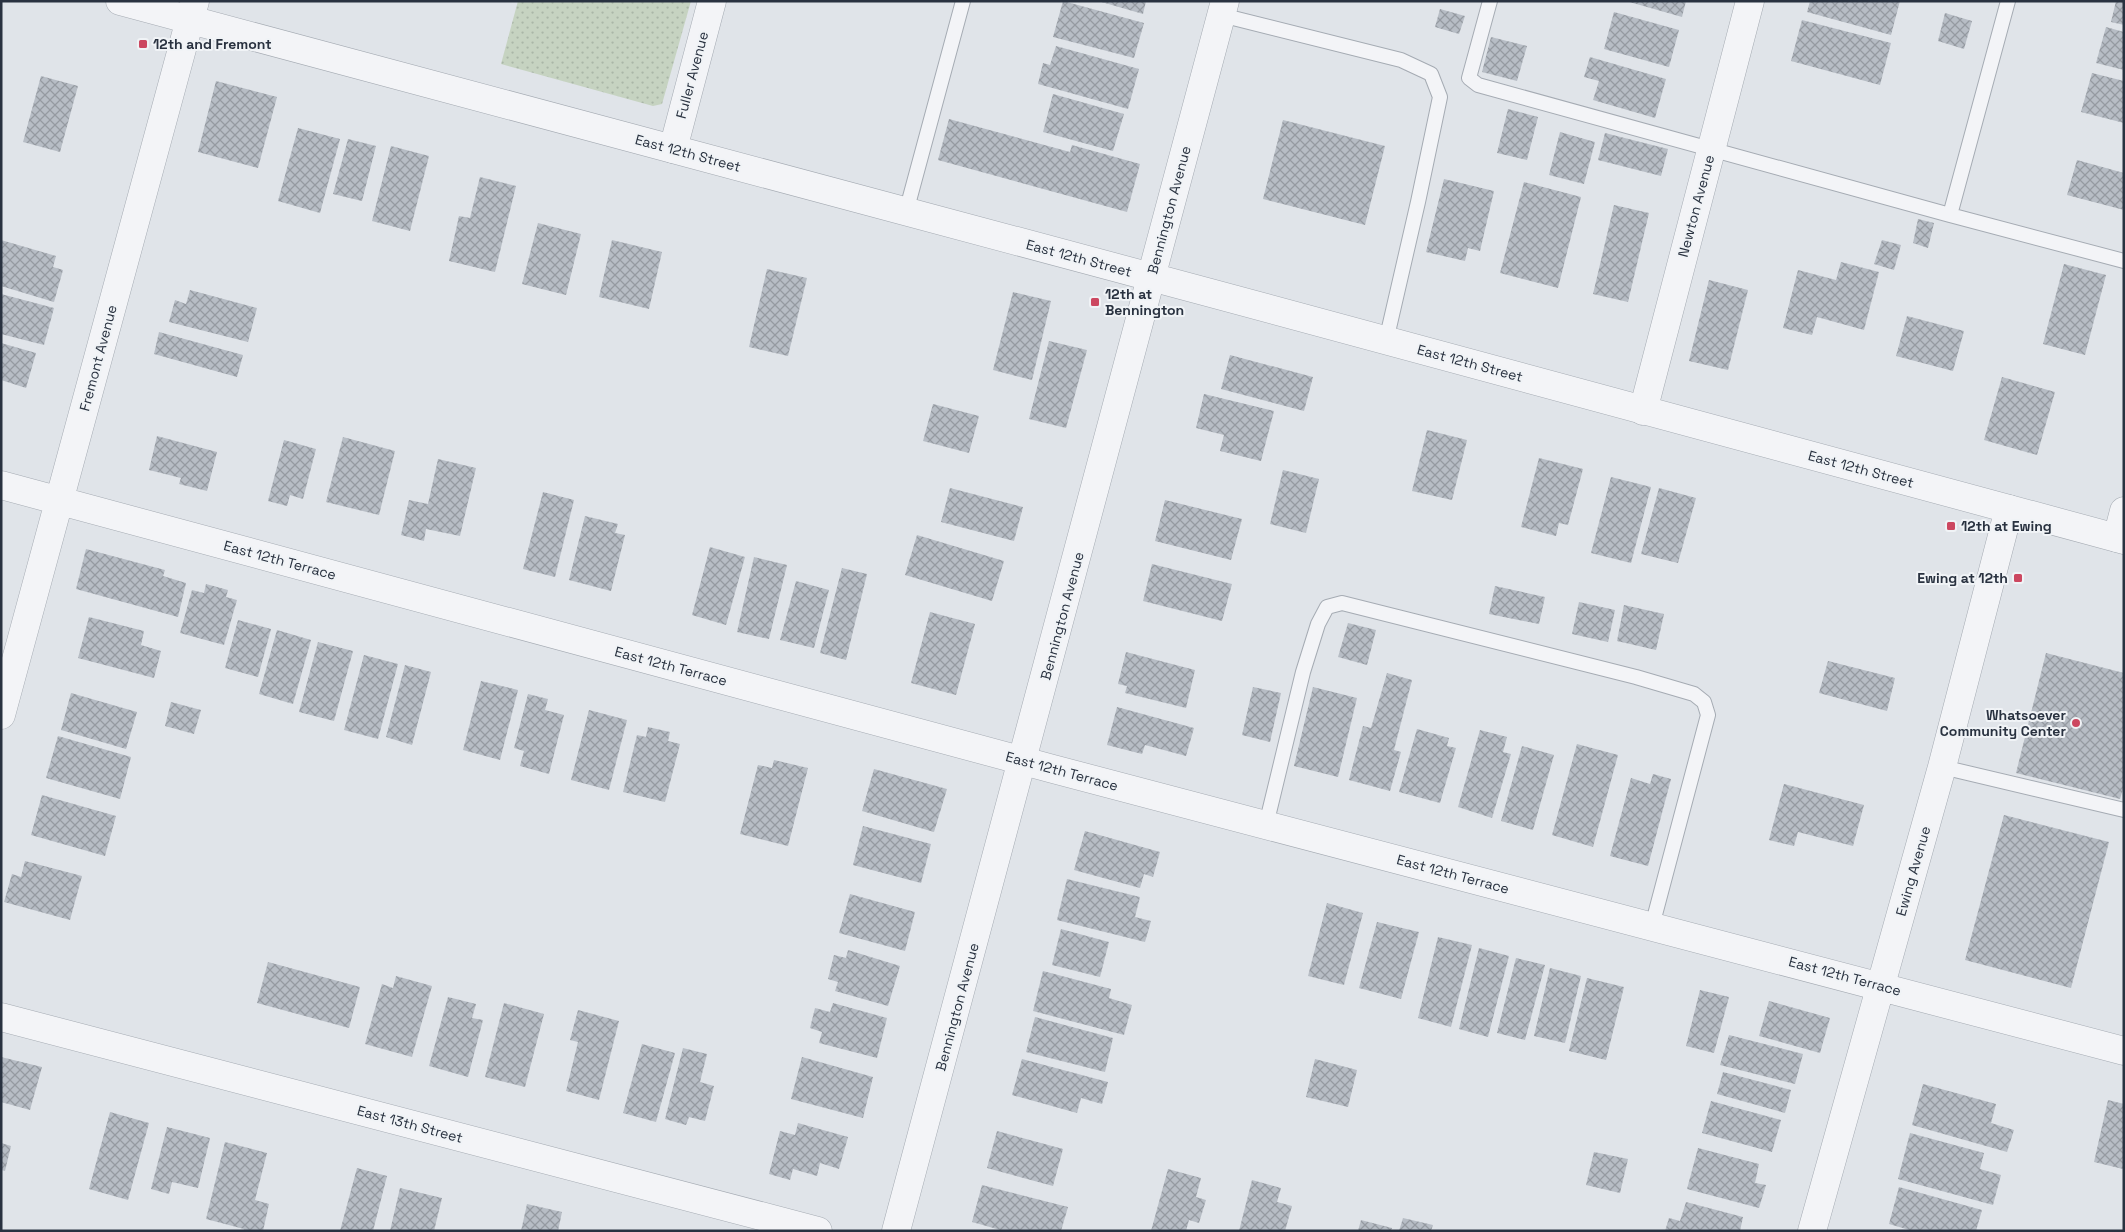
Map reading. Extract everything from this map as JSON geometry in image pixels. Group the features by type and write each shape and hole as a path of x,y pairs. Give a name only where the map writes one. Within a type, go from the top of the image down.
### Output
{"street":[{"name":"East 12th Street","path":"120,1 192,11 673,149 2120,539"},
{"name":"Fuller Avenue","path":"673,149 712,1"},
{"name":"Newton Avenue","path":"1643,411 1750,1"},
{"name":"Bennington Avenue","path":"896,1231 1223,8"},
{"name":"Fremont Avenue","path":"1,715 192,11"},
{"name":"East 12th Terrace","path":"1,485 1023,761 2124,1051"},
{"name":"Ewing Avenue","path":"1812,1231 1942,766 2009,509"},
{"path":"2120,539 2124,511"},
{"name":"East 13th Street","path":"1,1017 818,1231"}],"lane":[{"path":"906,212 962,1"},
{"path":"1490,1 1469,78 1478,85 2124,261"},
{"path":"1950,215 2008,1"},
{"path":"1223,8 1401,60 1431,74 1440,97 1386,341"},
{"path":"1266,825 1303,672 1318,624 1327,607 1342,603 1626,675 1694,694 1704,702 1708,715 1652,926"},
{"path":"1942,766 2124,810"}],"green space":[{"path":"518,1 691,1 662,104 653,106 501,64"}],"building":[{"path":"1063,1 1144,23 1134,58 1053,37"},
{"path":"1098,1 1146,1 1143,14"},
{"path":"1626,1 1686,1 1682,17"},
{"path":"1810,1 1900,1 1891,35 1807,12"},
{"path":"2116,1 2124,1 2124,25 2111,22"},
{"path":"1440,9 1465,16 1459,34 1435,27"},
{"path":"1614,12 1679,30 1669,67 1604,49"},
{"path":"1945,13 1972,21 1964,49 1938,41"},
{"path":"1802,20 1891,43 1880,85 1791,61"},
{"path":"2106,27 2124,32 2124,70 2096,63"},
{"path":"1491,37 1527,46 1517,81 1482,72"},
{"path":"1056,46 1139,69 1128,109 1038,84 1043,63 1050,65"},
{"path":"1590,57 1666,79 1655,118 1593,100 1599,81 1584,77"},
{"path":"2092,73 2124,81 2124,123 2081,112"},
{"path":"41,76 78,86 60,152 23,142"},
{"path":"216,81 277,97 258,168 198,152"},
{"path":"1053,94 1124,114 1113,151 1043,132"},
{"path":"1508,109 1538,117 1527,160 1497,153"},
{"path":"949,119 1070,152 1072,145 1140,164 1127,212 938,160"},
{"path":"1283,120 1385,146 1365,225 1263,199"},
{"path":"298,128 340,139 320,213 278,201"},
{"path":"1560,132 1595,142 1584,184 1549,175"},
{"path":"1605,133 1668,149 1661,176 1598,160"},
{"path":"348,139 376,146 362,201 333,194"},
{"path":"391,146 429,156 410,231 372,221"},
{"path":"2077,160 2124,173 2124,210 2067,195"},
{"path":"480,177 516,186 495,272 449,261 459,216 470,218"},
{"path":"1444,179 1494,191 1480,251 1468,248 1465,261 1426,252"},
{"path":"1524,182 1581,197 1558,288 1500,273"},
{"path":"1614,205 1649,213 1628,302 1593,294"},
{"path":"1918,219 1934,223 1928,248 1913,243"},
{"path":"538,223 581,234 566,295 522,284"},
{"path":"1,240 56,256 53,267 63,270 54,302 1,286"},
{"path":"612,240 662,252 649,309 599,297"},
{"path":"1882,240 1901,245 1894,270 1874,264"},
{"path":"1841,262 1879,272 1864,330 1817,317 1812,335 1783,328 1798,270 1836,280"},
{"path":"2064,264 2106,275 2085,355 2043,344"},
{"path":"767,269 807,278 788,356 749,347"},
{"path":"1709,280 1748,290 1728,370 1689,361"},
{"path":"190,290 257,308 248,342 169,322 175,300 186,304"},
{"path":"1013,292 1051,301 1032,380 993,370"},
{"path":"1,294 54,308 44,345 1,334"},
{"path":"1907,316 1964,331 1953,371 1896,356"},
{"path":"159,332 243,355 237,377 154,354"},
{"path":"1049,341 1087,350 1066,428 1029,419"},
{"path":"1,343 36,353 26,388 1,380"},
{"path":"1230,355 1313,377 1304,411 1221,389"},
{"path":"2002,377 2055,392 2037,455 1984,440"},
{"path":"1204,394 1274,411 1261,461 1220,451 1224,435 1196,428"},
{"path":"933,404 979,416 969,453 923,441"},
{"path":"1427,430 1467,440 1452,500 1412,491"},
{"path":"157,436 217,452 207,491 179,484 181,478 149,470"},
{"path":"343,437 395,451 379,515 326,502"},
{"path":"284,440 316,449 303,499 290,495 287,506 268,501"},
{"path":"1539,458 1583,469 1568,525 1559,523 1556,536 1521,527"},
{"path":"438,459 476,468 460,536 426,529 424,541 401,535 409,500 428,504"},
{"path":"1283,470 1319,479 1306,533 1270,524"},
{"path":"1611,477 1651,487 1631,563 1591,553"},
{"path":"950,488 1023,507 1014,541 941,522"},
{"path":"1659,488 1696,498 1678,563 1641,554"},
{"path":"543,492 574,500 555,577 523,569"},
{"path":"1165,500 1242,519 1231,560 1155,541"},
{"path":"585,516 618,524 615,533 625,535 611,591 569,580"},
{"path":"917,535 1004,561 992,601 905,575"},
{"path":"710,547 745,557 726,625 692,615"},
{"path":"86,549 165,570 163,576 186,583 178,617 76,589"},
{"path":"754,557 787,565 769,639 737,632"},
{"path":"1152,564 1232,584 1222,621 1143,601"},
{"path":"842,568 867,574 846,660 820,653"},
{"path":"796,581 829,590 814,648 780,640"},
{"path":"206,584 228,590 226,597 237,600 224,645 180,633 192,590 204,593"},
{"path":"1495,586 1545,597 1539,624 1489,614"},
{"path":"1579,602 1615,610 1608,642 1572,634"},
{"path":"1624,605 1664,614 1656,650 1617,641"},
{"path":"930,612 975,624 956,695 911,683"},
{"path":"89,617 144,631 141,645 161,651 154,678 78,658"},
{"path":"238,620 271,629 258,677 225,668"},
{"path":"1348,623 1376,630 1367,665 1338,657"},
{"path":"277,630 311,640 293,704 259,694"},
{"path":"318,642 353,651 334,721 299,712"},
{"path":"1126,652 1195,670 1186,708 1125,693 1127,686 1118,684"},
{"name":"Whatsoever Community Center","path":"2046,653 2124,673 2124,786 2120,799 2016,773"},
{"path":"364,655 398,664 378,739 344,730"},
{"path":"1828,661 1895,678 1887,711 1819,693"},
{"path":"405,665 431,672 412,745 386,737"},
{"path":"1387,673 1412,680 1394,750 1401,752 1390,791 1349,780 1363,726 1371,728"},
{"path":"481,681 518,690 500,760 463,750"},
{"path":"1253,687 1281,693 1270,742 1242,735"},
{"path":"1313,687 1357,698 1338,777 1294,766"},
{"path":"71,693 137,712 126,749 61,730"},
{"path":"528,694 548,699 545,710 564,715 549,774 520,766 524,751 514,748"},
{"path":"171,702 201,710 194,734 165,726"},
{"path":"1117,707 1194,728 1186,756 1145,745 1142,754 1107,745"},
{"path":"589,710 627,720 609,790 571,780"},
{"path":"648,727 670,732 668,741 680,744 665,802 623,792 637,735 646,737"},
{"path":"1417,729 1449,738 1447,746 1456,748 1440,803 1399,792"},
{"path":"1480,730 1507,737 1503,752 1511,754 1492,818 1458,807"},
{"path":"58,736 131,757 120,799 46,778"},
{"path":"1577,744 1618,755 1593,847 1552,835"},
{"path":"1522,746 1554,755 1533,830 1501,821"},
{"path":"774,760 808,768 788,846 740,834 758,765 772,768"},
{"path":"874,769 947,789 934,832 862,811"},
{"path":"1653,774 1671,779 1648,866 1610,856 1631,778 1650,784"},
{"path":"1784,784 1864,805 1853,846 1798,832 1794,846 1769,840"},
{"path":"42,795 116,816 105,856 31,835"},
{"path":"2004,815 2109,842 2071,988 1965,960"},
{"path":"863,826 931,844 921,883 853,865"},
{"path":"1085,831 1160,852 1153,877 1144,874 1140,888 1074,870"},
{"path":"25,861 82,876 70,920 4,902 12,874 21,877"},
{"path":"1067,879 1140,897 1135,917 1151,921 1145,942 1057,920"},
{"path":"850,894 915,912 905,951 839,933"},
{"path":"1327,903 1363,913 1344,985 1308,976"},
{"path":"1377,922 1419,932 1401,999 1359,988"},
{"path":"1061,929 1109,942 1100,977 1052,965"},
{"path":"1438,937 1472,945 1451,1027 1418,1018"},
{"path":"1479,948 1509,956 1488,1037 1459,1029"},
{"path":"848,950 900,966 888,1006 835,991 838,982 828,979 834,955 846,958"},
{"path":"1516,958 1545,965 1525,1040 1497,1033"},
{"path":"268,962 360,987 349,1028 257,1003"},
{"path":"1550,968 1581,976 1565,1043 1534,1036"},
{"path":"1043,971 1111,989 1109,998 1132,1005 1124,1035 1033,1011"},
{"path":"396,976 432,986 412,1057 365,1044 382,984 393,988"},
{"path":"1587,978 1624,987 1606,1060 1569,1051"},
{"path":"1700,990 1729,997 1714,1053 1686,1046"},
{"path":"448,997 476,1004 472,1018 483,1020 468,1077 429,1066"},
{"path":"1769,1001 1830,1018 1820,1053 1759,1036"},
{"path":"504,1003 544,1014 525,1087 485,1077"},
{"path":"833,1003 887,1018 877,1058 819,1043 822,1032 810,1028 815,1008 830,1012"},
{"path":"578,1010 619,1021 599,1100 566,1091 578,1042 570,1040"},
{"path":"1035,1017 1113,1038 1105,1072 1026,1052"},
{"path":"1729,1035 1803,1054 1795,1084 1720,1065"},
{"path":"642,1044 675,1053 656,1122 623,1113"},
{"path":"683,1048 707,1054 700,1082 714,1086 705,1121 689,1117 686,1125 665,1119"},
{"path":"1,1057 42,1067 30,1110 1,1102"},
{"path":"802,1057 873,1077 863,1118 791,1099"},
{"path":"1022,1059 1108,1082 1102,1104 1081,1098 1077,1113 1012,1095"},
{"path":"1315,1059 1357,1070 1348,1107 1306,1097"},
{"path":"1723,1072 1791,1090 1785,1113 1717,1094"},
{"path":"1923,1084 1996,1104 1991,1123 2014,1130 2007,1152 1912,1125"},
{"path":"2108,1100 2124,1104 2123,1169 2094,1162"},
{"path":"1711,1101 1781,1120 1772,1152 1702,1133"},
{"path":"110,1112 149,1123 128,1200 89,1189"},
{"path":"798,1123 848,1137 839,1169 820,1163 817,1176 793,1169 790,1180 769,1174 780,1131 795,1135"},
{"path":"167,1127 210,1138 198,1188 172,1182 169,1194 151,1189"},
{"path":"997,1131 1063,1149 1053,1186 987,1168"},
{"path":"1910,1133 1984,1153 1980,1169 2001,1175 1993,1205 1898,1179"},
{"path":"225,1142 267,1153 255,1200 269,1204 263,1231 243,1231 244,1229 206,1219"},
{"path":"1,1143 11,1146 5,1171 1,1170"},
{"path":"1698,1148 1759,1164 1755,1183 1766,1185 1759,1208 1687,1189"},
{"path":"1594,1152 1628,1159 1620,1193 1586,1185"},
{"path":"357,1168 387,1176 373,1231 340,1231"},
{"path":"1168,1169 1201,1178 1196,1197 1206,1200 1199,1223 1189,1220 1186,1231 1151,1231"},
{"path":"1252,1180 1281,1188 1277,1202 1292,1206 1285,1231 1239,1231"},
{"path":"982,1185 1068,1207 1061,1231 1004,1231 972,1222"},
{"path":"1899,1187 1982,1210 1976,1231 1913,1231 1889,1224"},
{"path":"400,1188 442,1198 434,1231 390,1231"},
{"path":"1686,1202 1743,1217 1740,1231 1665,1231 1669,1218 1680,1221"},
{"path":"527,1204 562,1212 558,1231 521,1231"},
{"path":"1403,1218 1433,1225 1431,1231 1399,1231"},
{"path":"1361,1220 1392,1228 1391,1231 1358,1231"}],"place":[{"name":"12th and Fremont","path":"143,44"},
{"name":"12th at Bennington","path":"1095,302"},
{"name":"12th at Ewing","path":"1951,526"},
{"name":"Ewing at 12th","path":"2018,578"},
{"name":"Whatsoever Community Center","path":"2076,723"}]}
